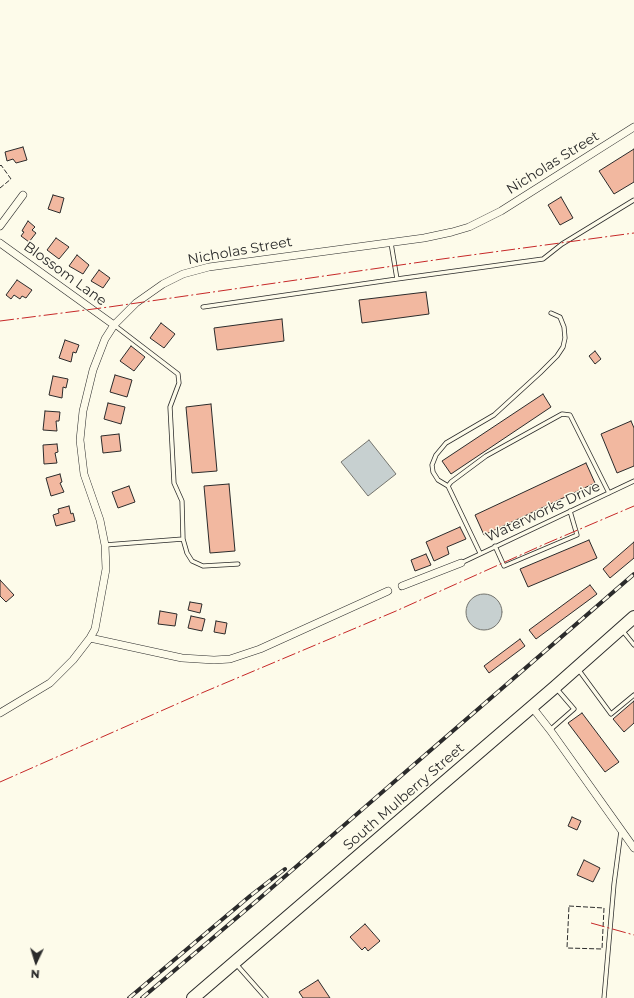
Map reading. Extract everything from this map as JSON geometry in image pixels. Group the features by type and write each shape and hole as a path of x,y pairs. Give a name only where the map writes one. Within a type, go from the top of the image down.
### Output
{"main road":[{"name":"South Mulberry Street","path":"193,998 556,687 634,617"}],"street":[{"name":"Nicholas Street","path":"0,713 50,683 73,660 90,638 95,628 106,569 105,545 100,520 84,474 80,440 83,411 92,370 106,339 114,325 136,303 163,284 183,274 208,267 391,242 452,232 486,220 634,127"},
{"path":"0,226 23,195"},
{"name":"Blossom Lane","path":"0,243 114,325"},
{"path":"402,586 461,563"},
{"path":"90,638 182,658 206,660 230,658 260,649 388,591"},
{"path":"532,707 548,727 634,848"}],"lane":[{"path":"203,307 543,259 562,244 634,200"},
{"path":"391,242 397,280"},
{"path":"480,553 448,486 438,480 433,472 432,465 436,455 446,443 494,415 557,356 563,347 566,338 560,316 551,313"},
{"path":"114,325 178,374 179,382 170,407 174,483 182,501 183,539 187,553 192,562 203,566 238,564"},
{"path":"448,486 451,482 486,456 562,414 570,415 609,493"},
{"name":"Waterworks Drive","path":"461,563 634,481"},
{"path":"495,546 504,566 577,535 570,511"},
{"path":"105,545 183,539"},
{"path":"621,629 634,645"},
{"path":"577,668 611,714 634,695"},
{"path":"548,727 574,709 556,687"},
{"path":"604,998 614,884 621,830"},
{"path":"234,962 266,998"}],"shaded area":[{"path":"369,440 396,474 368,496 341,462"},
{"path":"488,594 497,599 501,605 501,619 497,625 488,630 480,630 471,625 467,619 466,608 471,599 477,595"}],"building":[{"path":"23,147 27,160 16,163 13,159 7,161 5,152"},
{"path":"634,149 634,182 614,194 599,171"},
{"path":"53,195 64,198 60,213 48,209"},
{"path":"561,197 573,218 560,225 548,205"},
{"path":"28,221 35,227 32,230 36,233 29,242 21,236 24,232 22,231"},
{"path":"56,238 69,247 59,259 47,250"},
{"path":"77,255 89,265 83,274 69,266"},
{"path":"99,270 110,278 103,288 91,281"},
{"path":"17,280 32,290 26,298 22,296 20,299 14,295 11,299 6,295"},
{"path":"426,292 429,314 362,323 359,300"},
{"path":"282,319 284,341 217,350 214,328"},
{"path":"161,323 175,334 164,348 150,338"},
{"path":"65,340 79,345 76,353 73,352 71,362 59,358"},
{"path":"131,346 145,357 134,371 120,361"},
{"path":"595,351 601,359 595,364 589,356"},
{"path":"115,375 132,380 127,397 110,392"},
{"path":"53,376 68,379 66,388 63,387 62,398 49,395"},
{"path":"543,394 551,407 451,474 442,461"},
{"path":"108,403 125,407 121,424 104,419"},
{"path":"211,404 217,471 192,473 186,407"},
{"path":"45,411 60,412 59,421 56,421 57,431 43,430"},
{"path":"631,421 634,428 634,466 617,473 601,434"},
{"path":"119,434 121,451 103,453 101,436"},
{"path":"57,444 58,452 55,453 57,463 44,464 43,445"},
{"path":"586,463 595,483 484,535 475,515"},
{"path":"60,474 62,482 60,483 64,492 51,496 46,478"},
{"path":"229,484 235,551 210,553 204,486"},
{"path":"129,486 135,502 118,508 112,492"},
{"path":"69,506 75,521 56,526 53,515 59,513 58,509"},
{"path":"460,527 466,539 447,547 449,554 434,561 426,542"},
{"path":"589,540 597,558 528,587 520,569"},
{"path":"634,542 634,558 610,578 603,569"},
{"path":"426,554 431,565 415,571 411,560"},
{"path":"0,580 14,595 6,602 0,596"},
{"path":"590,585 597,594 536,639 529,630"},
{"path":"190,602 202,604 200,613 188,610"},
{"path":"160,611 177,614 175,626 158,624"},
{"path":"191,616 205,619 202,631 188,628"},
{"path":"216,621 227,623 225,634 214,632"},
{"path":"520,639 525,646 489,673 484,666"},
{"path":"634,701 634,723 624,732 613,719"},
{"path":"582,713 619,762 605,772 568,723"},
{"path":"572,817 581,821 577,830 568,826"},
{"path":"584,860 600,868 593,882 577,875"},
{"path":"365,924 380,941 368,951 365,947 362,950 350,937"},
{"path":"318,980 330,998 303,998 299,992"}],"railway":[{"path":"142,998 260,898 634,574"},
{"path":"129,998 250,896 285,869"}],"fence":[{"path":"0,166 1,165 11,179 0,188"},
{"path":"569,906 604,908 602,949 567,948 569,906"}],"power":[{"path":"0,321 634,233"},
{"path":"0,782 204,692 396,611 634,506"},
{"path":"591,923 634,935"}]}
